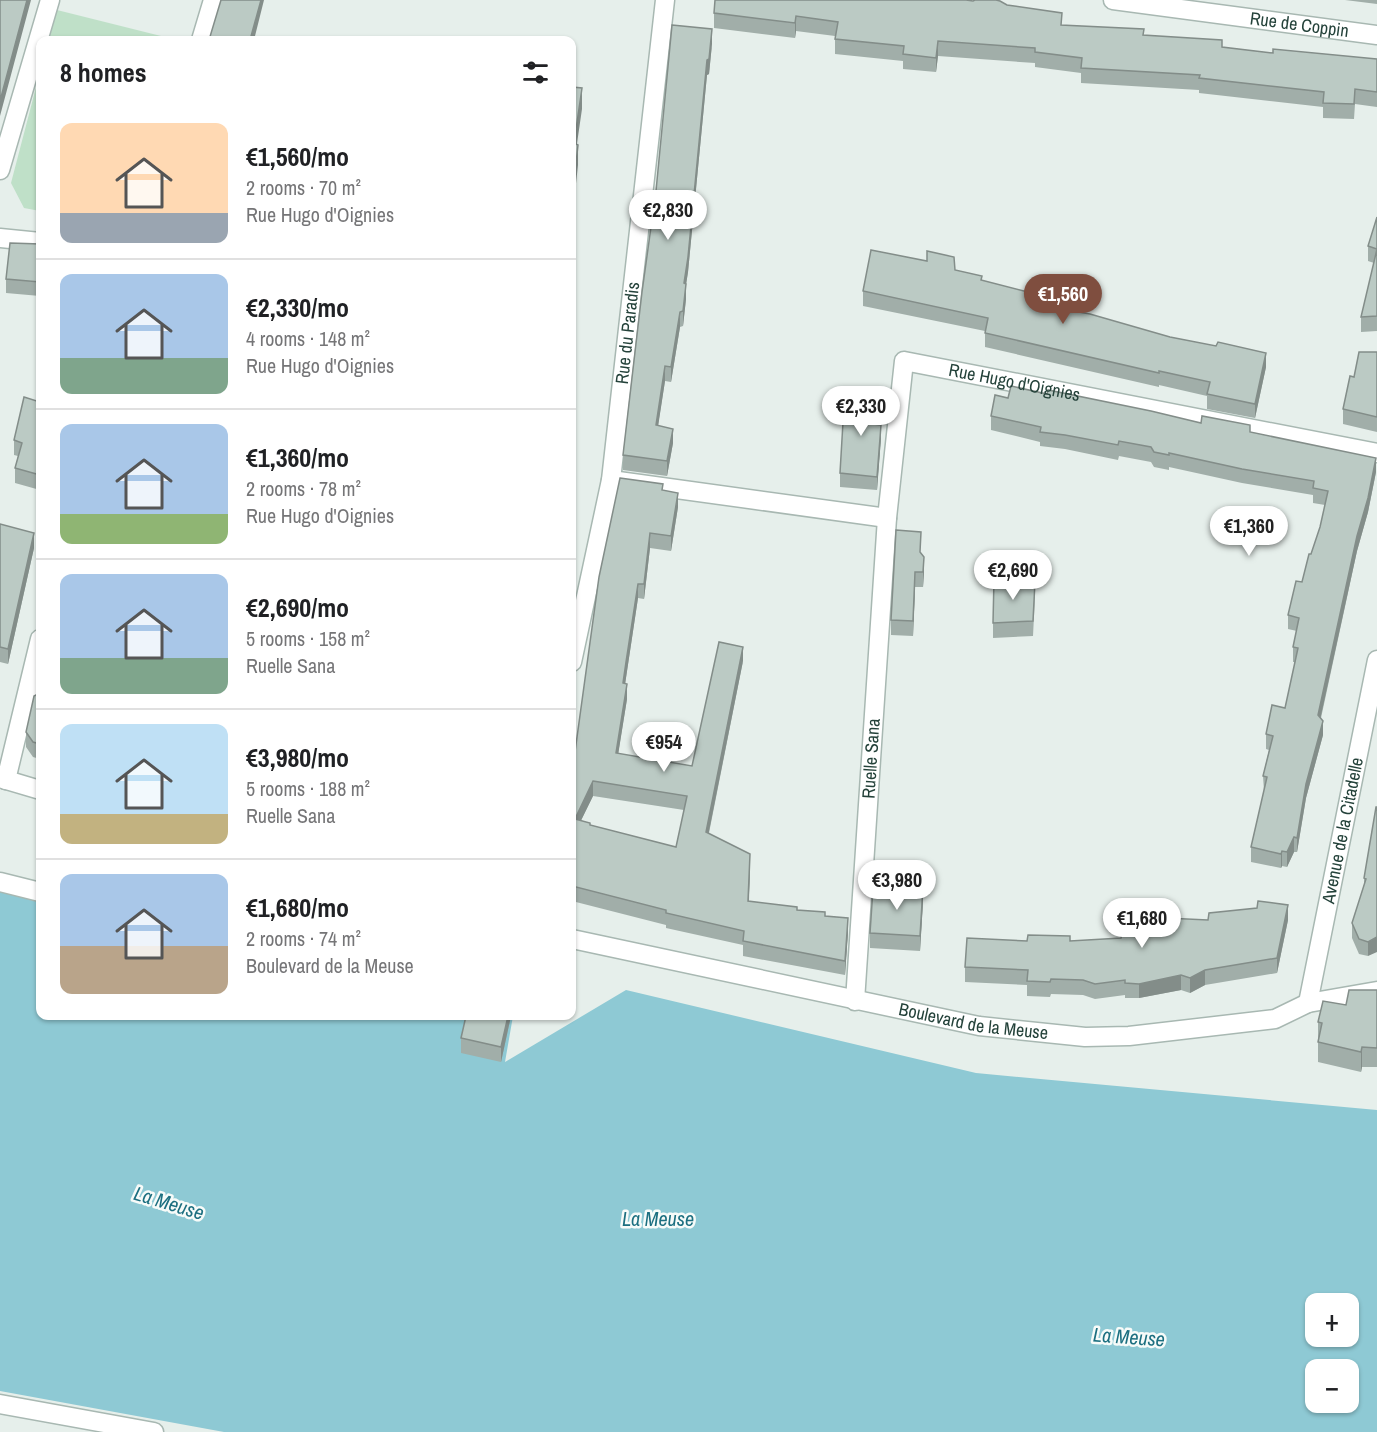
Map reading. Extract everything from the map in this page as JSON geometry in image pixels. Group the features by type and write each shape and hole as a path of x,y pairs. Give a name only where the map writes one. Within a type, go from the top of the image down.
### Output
{"street":[{"path":"39,36 50,0"},
{"path":"202,36 213,0"},
{"name":"Rue du Paradis","path":"576,643 610,480 665,0"},
{"name":"Rue de Coppin","path":"1113,0 1377,35"},
{"path":"0,170 36,48"},
{"path":"0,238 36,242"},
{"name":"Rue Hugo d'Oignies","path":"887,518 904,361 1377,453"},
{"path":"610,480 887,518"},
{"name":"Ruelle Sana","path":"855,1001 887,518"},
{"path":"36,654 3,779 36,789"},
{"name":"Avenue de la Citadelle","path":"1308,1003 1377,660"},
{"path":"0,882 36,891"},
{"name":"Boulevard de la Meuse","path":"576,940 979,1026 1085,1037 1129,1036 1275,1019 1308,1003 1377,991"},
{"path":"0,1404 154,1432"}],"green space":[{"path":"57,10 161,36 50,36"},
{"path":"36,87 36,210 24,208 11,183"}],"water":[{"name":"La Meuse","path":"0,875 36,884 36,1020 512,1020 505,1062 626,990 976,1073 1377,1110 1377,1432 224,1432 0,1391"}],"building":[{"path":"0,0 27,0 0,101"},
{"path":"221,0 261,0 251,36 210,36"},
{"path":"715,0 996,0 1007,5 1062,13 1061,25 1144,29 1143,35 1222,40 1222,47 1273,53 1273,49 1377,59 1377,92 1355,89 1354,104 1323,103 1324,92 1199,78 1200,75 1081,68 1082,58 1035,52 1035,48 938,41 936,58 903,54 904,46 835,39 838,22 796,16 795,23 714,13"},
{"path":"672,25 712,29 684,283 686,284 683,311 680,312 671,367 665,366 656,425 673,429 667,461 623,455 656,191"},
{"path":"576,87 582,88 576,129"},
{"path":"1377,217 1377,249 1368,246"},
{"path":"10,243 36,244 36,282 6,279"},
{"path":"1377,249 1377,316 1361,317"},
{"path":"871,250 927,261 927,251 954,257 955,270 982,276 981,280 1036,294 1034,304 1090,314 1170,337 1216,346 1218,342 1266,353 1255,404 1207,394 1210,382 1159,371 1159,373 985,333 988,318 863,291"},
{"path":"1359,352 1377,352 1377,417 1343,409 1350,376 1354,377"},
{"path":"1011,386 1047,394 1048,390 1201,423 1202,416 1250,425 1250,432 1376,458 1318,715 1323,721 1306,784 1297,838 1294,837 1287,852 1282,851 1281,854 1251,847 1267,777 1263,776 1273,736 1266,734 1272,705 1285,708 1298,648 1293,647 1299,618 1288,615 1296,581 1302,582 1309,554 1311,554 1320,527 1328,491 1313,488 1314,481 1154,452 1151,447 1119,441 1118,445 1040,432 1041,427 991,416 995,395 1008,398"},
{"path":"853,390 877,393 874,424 881,425 877,477 840,473 843,422 850,422"},
{"path":"24,397 36,401 36,474 15,468 22,443 14,440"},
{"path":"620,478 663,484 662,490 678,493 671,536 650,533 644,584 638,584 623,683 627,684 616,753 692,766 719,642 743,647 706,832 750,854 748,901 797,907 797,910 825,912 825,916 848,918 845,961 743,941 744,931 666,913 666,910 576,887 576,819 676,847 687,796 593,781 576,817 576,744 599,577"},
{"path":"0,524 34,533 8,649 0,647"},
{"path":"896,530 921,532 920,552 924,557 923,572 915,572 913,621 891,620"},
{"path":"994,579 1035,581 1033,621 993,623"},
{"path":"36,695 36,743 26,732"},
{"path":"1376,807 1377,937 1368,942 1359,939 1352,923 1366,879 1364,878"},
{"path":"893,885 903,888 923,887 920,936 870,933 873,889 892,889"},
{"path":"1258,901 1288,905 1277,958 1205,970 1190,978 1181,975 1139,984 1125,983 1125,980 1095,984 1083,980 1027,981 1028,970 965,967 967,938 1027,941 1028,935 1070,936 1070,941 1121,938 1122,934 1143,935 1145,917 1208,920 1209,913 1257,908"},
{"path":"1349,990 1377,990 1377,1048 1362,1047 1361,1052 1318,1042 1322,1023 1318,1022 1323,1001 1346,1005"},
{"path":"465,1020 507,1020 501,1047 461,1038"}]}
